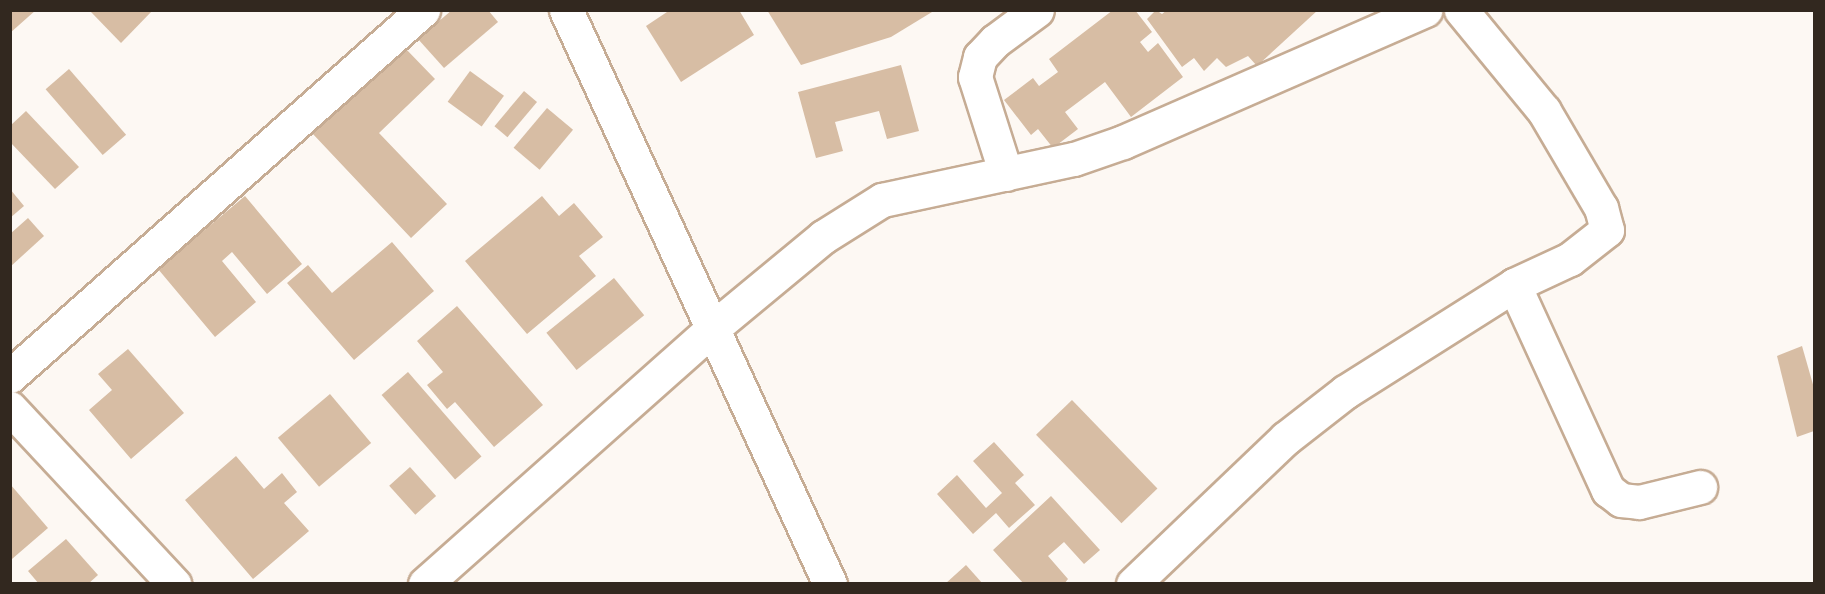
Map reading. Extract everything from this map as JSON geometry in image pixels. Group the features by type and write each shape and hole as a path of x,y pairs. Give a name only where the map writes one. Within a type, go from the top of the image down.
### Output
{"street":[{"path":"10,375 423,10"},
{"path":"566,10 830,584"},
{"path":"1006,174 975,77 980,57 995,40 1037,10"},
{"path":"426,584 712,328 823,237 882,200 938,186 1074,159 1123,142 1425,10"},
{"path":"1137,582 1294,431 1345,392 1514,285 1570,258 1607,230 1601,208 1544,111 1461,10"},
{"path":"1514,285 1608,490 1621,500 1639,502 1700,487"},
{"path":"10,408 174,584"}],"building":[{"path":"10,10 36,10 10,33"},
{"path":"93,10 153,10 121,43 91,12"},
{"path":"452,10 488,10 498,22 444,68 418,39"},
{"path":"670,10 739,10 754,35 681,82 646,26"},
{"path":"767,10 931,10 932,12 891,37 801,65"},
{"path":"1113,10 1135,10 1152,32 1140,42 1148,52 1158,43 1183,77 1131,117 1105,82 1065,112 1078,129 1053,148 1038,129 1031,135 1004,100 1033,78 1039,86 1058,72 1049,59"},
{"path":"1156,10 1162,14 1167,10 1318,10 1257,66 1248,56 1226,67 1217,58 1204,71 1194,58 1182,67 1147,19"},
{"path":"404,47 435,79 379,133 447,204 411,238 312,133"},
{"path":"901,65 919,131 887,139 879,111 835,122 843,151 816,158 798,92"},
{"path":"69,69 126,135 103,155 46,89"},
{"path":"470,71 504,96 482,126 448,102"},
{"path":"524,91 537,102 507,137 494,126"},
{"path":"547,108 573,130 540,170 514,148"},
{"path":"26,111 79,167 55,189 10,142 10,126"},
{"path":"10,189 24,206 10,218"},
{"path":"245,196 302,264 267,294 232,252 222,261 256,302 215,337 158,269"},
{"path":"542,196 559,216 574,203 603,237 579,256 596,276 527,334 465,261"},
{"path":"28,218 44,236 10,267 10,234"},
{"path":"392,242 434,291 354,360 287,283 308,265 332,293"},
{"path":"614,278 644,315 577,370 546,333"},
{"path":"457,306 543,405 494,447 455,402 447,409 427,385 443,372 417,341"},
{"path":"1802,346 1814,388 1814,431 1797,437 1777,356"},
{"path":"128,349 184,413 131,459 89,410 112,390 98,374"},
{"path":"408,372 481,457 455,479 382,395"},
{"path":"330,394 371,443 319,487 278,438"},
{"path":"1072,400 1157,488 1121,523 1036,435"},
{"path":"994,442 1024,475 1015,483 1035,505 1009,528 996,513 973,534 937,494 957,475 986,508 1002,493 973,461"},
{"path":"236,456 264,489 282,473 297,492 284,503 309,531 253,579 185,500"},
{"path":"410,467 436,496 415,515 389,486"},
{"path":"10,484 48,528 12,559 10,558"},
{"path":"1051,496 1100,550 1084,564 1064,542 1048,556 1068,579 1064,584 1024,584 993,550"},
{"path":"66,539 98,575 88,584 39,584 28,571"},
{"path":"966,565 983,584 945,584"}]}
